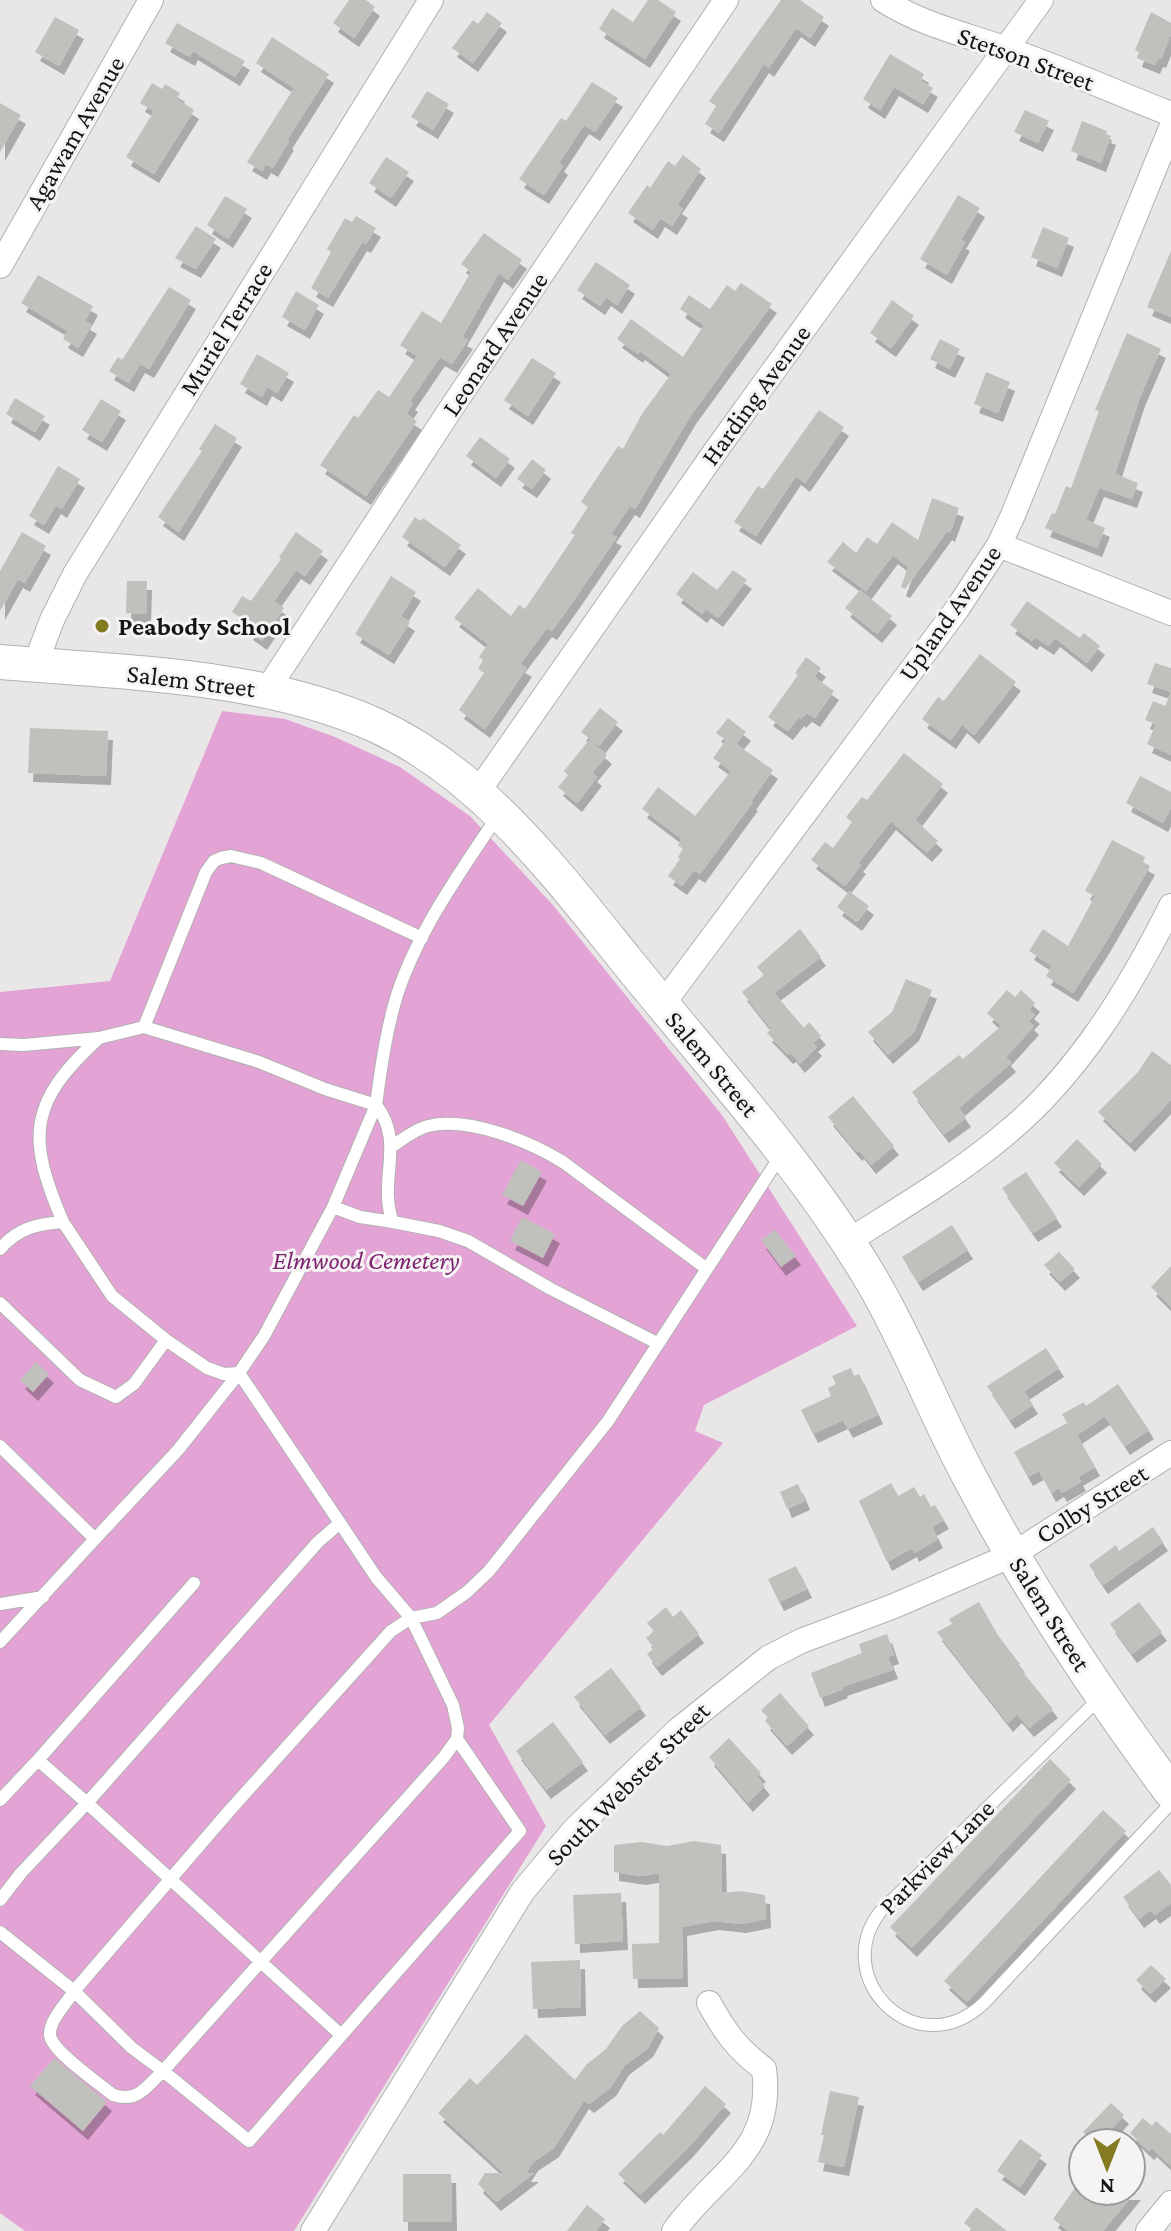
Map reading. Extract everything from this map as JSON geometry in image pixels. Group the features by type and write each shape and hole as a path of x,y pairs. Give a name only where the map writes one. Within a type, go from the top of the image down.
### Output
{"main road":[{"name":"Salem Street","path":"0,662 267,690 344,712 381,728 430,757 488,804 550,867 762,1123 847,1242 875,1286 968,1476 1035,1595 1171,1792"}],"street":[{"name":"Agawam Avenue","path":"0,266 151,0"},
{"name":"Muriel Terrace","path":"35,665 52,620 75,574 431,0"},
{"name":"Leonard Avenue","path":"267,690 450,410 726,0"},
{"name":"Stetson Street","path":"883,0 935,26 1008,49 1171,114"},
{"name":"Harding Avenue","path":"488,804 717,449 1041,0"},
{"name":"Upland Avenue","path":"662,1005 957,609 999,545 1171,128"},
{"path":"999,545 1171,613"},
{"path":"847,1242 952,1176 1005,1135 1051,1092 1128,986 1171,906"},
{"name":"Colby Street","path":"1012,1555 1171,1453"},
{"name":"South Webster Street","path":"313,2231 523,1891 574,1830 678,1730 768,1658 801,1641 894,1606 1012,1555"},
{"path":"674,2231 756,2137 764,2115 767,2089 764,2069 727,2035 709,2003"},
{"path":"1148,2231 1171,2203"}],"lane":[{"path":"0,1642 178,1450 264,1336 333,1207 376,1105 388,1030 398,993 488,804"},
{"path":"144,1027 206,872 214,861 221,858 231,856 261,863 422,938"},
{"path":"0,1044 24,1045 99,1038 144,1027 259,1062 325,1089 376,1105 390,1129 387,1199 393,1222"},
{"path":"99,1038 62,1076 47,1099 39,1122 48,1181 63,1222 112,1296 166,1340 207,1368 224,1374 239,1373"},
{"path":"391,1147 426,1126 441,1124 500,1133 540,1148 707,1269"},
{"path":"239,1373 376,1577 411,1618 453,1705 457,1739 163,2071 138,2095 125,2099 113,2095 55,2047 50,2035 53,2022 74,1991 391,1631 411,1618 437,1613 467,1592 489,1571 608,1421 783,1152"},
{"path":"333,1207 360,1217 439,1231 468,1241 551,1289 657,1343"},
{"path":"0,1249 24,1229 42,1223 63,1222"},
{"path":"0,1303 80,1380 116,1397 134,1384 166,1340"},
{"path":"0,1446 95,1539"},
{"path":"0,1900 318,1542 340,1523"},
{"path":"0,1800 194,1583"},
{"path":"0,1604 43,1597"},
{"name":"Parkview Lane","path":"1102,1695 871,1923 866,1935 865,1961 879,1997 899,2015 925,2026 938,2027 965,2018 984,2003 1171,1803"},
{"path":"0,1932 74,1991 132,2048 249,2141 520,1831 457,1739"},
{"path":"38,1760 172,1878 341,2035"}],"green space":[{"name":"Elmwood Cemetery","path":"222,711 285,719 335,737 400,767 470,816 552,904 722,1115 857,1326 704,1405 695,1431 723,1443 489,1725 546,1826 294,2231 25,2231 0,2213 0,992 110,981"}],"building":[{"path":"349,0 366,0 375,7 354,38 333,23"},
{"path":"648,0 658,0 676,12 645,59 599,29 612,8 633,22"},
{"path":"781,0 800,0 824,17 810,38 796,28 769,68 764,64 719,133 705,124 716,106 709,101"},
{"path":"487,12 502,23 473,63 452,48 473,20 478,24"},
{"path":"1151,12 1171,23 1171,34 1161,59 1158,58 1155,65 1137,58 1139,52 1135,50"},
{"path":"55,17 79,30 59,66 35,52"},
{"path":"177,23 245,61 235,77 193,51 190,57 165,43"},
{"path":"272,37 329,74 273,168 266,164 262,171 247,162 294,88 256,63"},
{"path":"890,54 924,74 921,81 933,88 923,104 894,87 880,110 863,99"},
{"path":"592,82 618,98 595,132 584,125 559,163 563,166 544,195 519,179 561,118 566,121"},
{"path":"152,83 162,89 165,84 180,93 177,99 194,110 154,174 126,157 154,111 140,103"},
{"path":"427,91 449,104 433,130 411,117"},
{"path":"0,103 21,115 0,152"},
{"path":"1025,110 1049,121 1038,143 1014,132"},
{"path":"1082,121 1107,131 1106,134 1111,136 1101,163 1071,151"},
{"path":"683,155 701,169 677,205 683,209 672,226 660,218 653,230 628,213 668,161 675,166"},
{"path":"386,157 409,172 391,198 369,183"},
{"path":"958,195 980,208 961,240 965,242 947,275 920,259"},
{"path":"225,196 247,209 228,239 207,225"},
{"path":"356,216 376,228 366,244 362,242 328,298 311,288 331,252 327,249 345,218 352,222"},
{"path":"196,226 216,239 196,269 175,258"},
{"path":"1043,227 1069,238 1057,268 1031,257"},
{"path":"484,233 522,260 508,280 499,273 462,337 468,340 452,364 440,357 410,401 413,403 406,414 417,421 366,496 320,465 354,415 358,418 378,390 389,397 417,356 400,345 422,311 441,323 471,272 461,264"},
{"path":"1171,251 1171,317 1147,307"},
{"path":"596,262 630,285 617,305 606,297 600,306 577,290"},
{"path":"38,275 93,306 85,321 92,325 78,348 63,339 68,331 21,303"},
{"path":"741,283 772,304 691,415 635,509 630,506 611,534 617,537 574,600 552,631 547,628 520,664 527,668 485,729 459,710 484,673 478,669 483,660 479,657 488,644 454,618 478,588 511,616 519,605 525,609 575,535 571,533 588,507 581,502 618,446 623,449 642,414 671,374 640,351 638,354 617,339 631,319 683,357 704,325 680,309 689,295 710,309 727,285 735,291"},
{"path":"169,287 191,300 149,369 140,364 129,383 109,371 118,357 122,360"},
{"path":"296,291 319,305 305,330 282,317"},
{"path":"892,300 914,316 891,348 870,333"},
{"path":"1127,333 1161,349 1140,397 1115,474 1138,483 1132,499 1099,488 1086,520 1105,528 1097,548 1045,528 1052,513 1055,514 1066,486 1071,488 1099,411 1095,410"},
{"path":"940,339 960,349 950,369 930,359"},
{"path":"257,354 289,373 277,393 267,387 262,397 240,384"},
{"path":"532,358 556,373 528,416 504,400"},
{"path":"986,372 1010,382 998,413 974,404"},
{"path":"15,398 45,416 35,432 6,414"},
{"path":"101,399 121,411 102,442 82,430"},
{"path":"819,410 844,427 805,483 796,476 756,536 734,522 758,486 763,489"},
{"path":"215,424 237,438 179,532 158,517 202,451 199,449"},
{"path":"480,437 510,459 496,478 466,456"},
{"path":"532,459 546,470 532,489 517,479"},
{"path":"58,466 80,479 62,509 56,505 44,525 29,516"},
{"path":"932,498 959,508 950,533 947,531 905,589 901,587 908,567 893,555 866,591 827,562 843,542 856,553 867,537 877,544 892,522 918,540"},
{"path":"415,517 421,521 423,518 461,545 445,567 402,537"},
{"path":"22,532 46,546 25,583 18,579 0,611 0,571"},
{"path":"296,532 323,551 305,576 296,570 274,601 284,608 262,641 248,631 252,625 232,612 242,596 251,601"},
{"path":"733,570 747,580 718,618 706,609 702,614 676,594 693,572 717,590"},
{"path":"391,576 416,592 401,616 410,622 389,655 355,634"},
{"path":"127,581 147,581 146,614 126,613"},
{"path":"860,590 892,616 877,634 845,608"},
{"path":"1027,601 1080,638 1084,633 1100,646 1087,663 1055,638 1049,646 1035,637 1032,641 1010,625"},
{"path":"980,654 1016,682 974,735 962,724 951,740 922,719 938,697 944,701"},
{"path":"806,657 821,668 814,677 834,691 815,718 807,713 801,719 799,717 788,731 768,717 798,675 795,673"},
{"path":"1155,663 1171,668 1171,692 1147,684"},
{"path":"1171,692 1171,755 1147,744 1156,724 1145,720 1153,701 1165,706"},
{"path":"600,708 618,722 599,746 581,732"},
{"path":"728,718 746,732 736,744 773,770 700,874 694,870 682,886 668,876 680,859 678,857 683,849 678,845 682,839 642,809 658,787 695,816 731,771 713,758 726,740 716,733"},
{"path":"30,728 108,731 106,776 28,773"},
{"path":"589,740 607,755 592,773 597,777 577,803 558,787 568,775 564,771"},
{"path":"904,753 943,784 915,820 938,841 927,853 891,821 858,863 861,865 845,886 811,860 825,842 833,848 852,822 846,817 862,797 867,800"},
{"path":"1140,776 1171,792 1171,808 1163,823 1126,803"},
{"path":"1112,840 1145,857 1143,862 1150,866 1073,993 1046,976 1052,966 1029,951 1043,929 1068,946 1095,896 1085,891"},
{"path":"849,891 869,906 857,922 837,907"},
{"path":"800,929 821,957 774,993 804,1028 809,1022 821,1036 813,1043 817,1047 800,1064 767,1033 771,1029 742,992 764,975 757,967"},
{"path":"906,979 932,990 914,1032 888,1055 868,1032 892,1012"},
{"path":"1007,990 1015,997 1021,990 1035,1003 1029,1010 1035,1015 1029,1021 1034,1026 1006,1057 1011,1063 959,1108 966,1118 944,1134 912,1092 959,1055 963,1059 1001,1026 987,1013"},
{"path":"1152,1051 1171,1065 1171,1100 1130,1143 1098,1112 1138,1072"},
{"path":"853,1096 894,1146 871,1165 828,1117"},
{"path":"1077,1139 1102,1164 1079,1187 1054,1163"},
{"path":"521,1160 542,1172 523,1206 502,1195"},
{"path":"1026,1172 1057,1218 1033,1233 1002,1188"},
{"path":"522,1217 555,1234 543,1258 510,1241"},
{"path":"952,1225 968,1250 918,1282 902,1257"},
{"path":"775,1230 796,1256 781,1267 761,1240"},
{"path":"1059,1252 1075,1269 1060,1282 1044,1265"},
{"path":"1171,1266 1171,1307 1151,1287"},
{"path":"1046,1348 1059,1368 1024,1391 1033,1405 1010,1420 987,1386"},
{"path":"36,1362 49,1374 33,1392 20,1380"},
{"path":"851,1368 854,1376 859,1374 878,1415 848,1429 843,1420 813,1434 801,1410 831,1396 828,1388 836,1384 832,1376"},
{"path":"1118,1384 1149,1430 1125,1446 1105,1416 1077,1435 1095,1467 1078,1477 1081,1482 1062,1493 1059,1488 1051,1493 1039,1471 1028,1477 1014,1452 1067,1423 1062,1414 1084,1402 1086,1406"},
{"path":"891,1483 898,1496 914,1487 920,1497 924,1494 931,1507 935,1505 944,1520 932,1527 938,1539 914,1553 912,1548 887,1562 859,1501"},
{"path":"798,1484 805,1501 787,1509 780,1492"},
{"path":"1153,1527 1163,1542 1103,1585 1089,1565 1116,1545 1119,1551"},
{"path":"796,1566 807,1589 779,1602 768,1579"},
{"path":"979,1602 997,1634 1020,1664 1018,1666 1053,1709 1029,1728 1017,1714 1008,1723 937,1632 952,1624 949,1619"},
{"path":"1139,1602 1162,1632 1132,1654 1110,1624"},
{"path":"666,1607 673,1617 681,1610 699,1634 657,1667 647,1654 654,1648 646,1638 654,1631 647,1623"},
{"path":"887,1634 894,1655 888,1657 893,1670 820,1698 811,1673 862,1653 859,1644"},
{"path":"611,1668 641,1707 605,1735 574,1697"},
{"path":"780,1693 809,1726 787,1746 765,1721 768,1718 761,1710"},
{"path":"553,1722 583,1762 546,1790 516,1751"},
{"path":"729,1738 761,1773 757,1776 765,1786 748,1803 709,1757"},
{"path":"1050,1759 1071,1780 912,1948 890,1927"},
{"path":"1103,1810 1126,1831 967,2002 944,1981"},
{"path":"694,1841 721,1845 722,1893 740,1891 765,1895 766,1919 741,1924 714,1921 682,1927 683,1978 633,1979 632,1944 659,1943 659,1873 641,1876 614,1872 614,1845 642,1842 667,1846"},
{"path":"1159,1870 1171,1885 1171,1903 1155,1915 1151,1910 1139,1919 1123,1897"},
{"path":"621,1893 623,1941 575,1944 573,1895"},
{"path":"580,1960 581,2007 533,2009 531,1962"},
{"path":"1151,1965 1166,1979 1150,1994 1136,1980"},
{"path":"640,2011 659,2028 648,2048 624,2066 611,2087 589,2104 584,2100 554,2148 533,2162 526,2173 534,2173 496,2202 478,2184 485,2173 504,2173 438,2113 470,2078 477,2085 526,2034 575,2080 586,2065 606,2049 622,2026"},
{"path":"54,2058 107,2102 83,2131 30,2086"},
{"path":"705,2086 726,2104 688,2148 640,2195 618,2174 660,2132 663,2135"},
{"path":"830,2091 859,2097 844,2167 818,2162"},
{"path":"1111,2103 1124,2115 1113,2127 1088,2127"},
{"path":"1143,2118 1152,2126 1156,2121 1171,2134 1171,2166 1152,2148 1147,2149 1147,2127 1135,2127"},
{"path":"1020,2139 1042,2155 1020,2187 997,2171"},
{"path":"403,2174 451,2174 452,2222 403,2222"},
{"path":"1067,2199 1067,2207 1123,2207 1103,2231 1069,2231 1053,2219"},
{"path":"587,2205 605,2219 596,2231 567,2231"},
{"path":"976,2207 1007,2231 974,2231 964,2223"}],"place":[{"name":"Peabody School","path":"102,626"}]}
